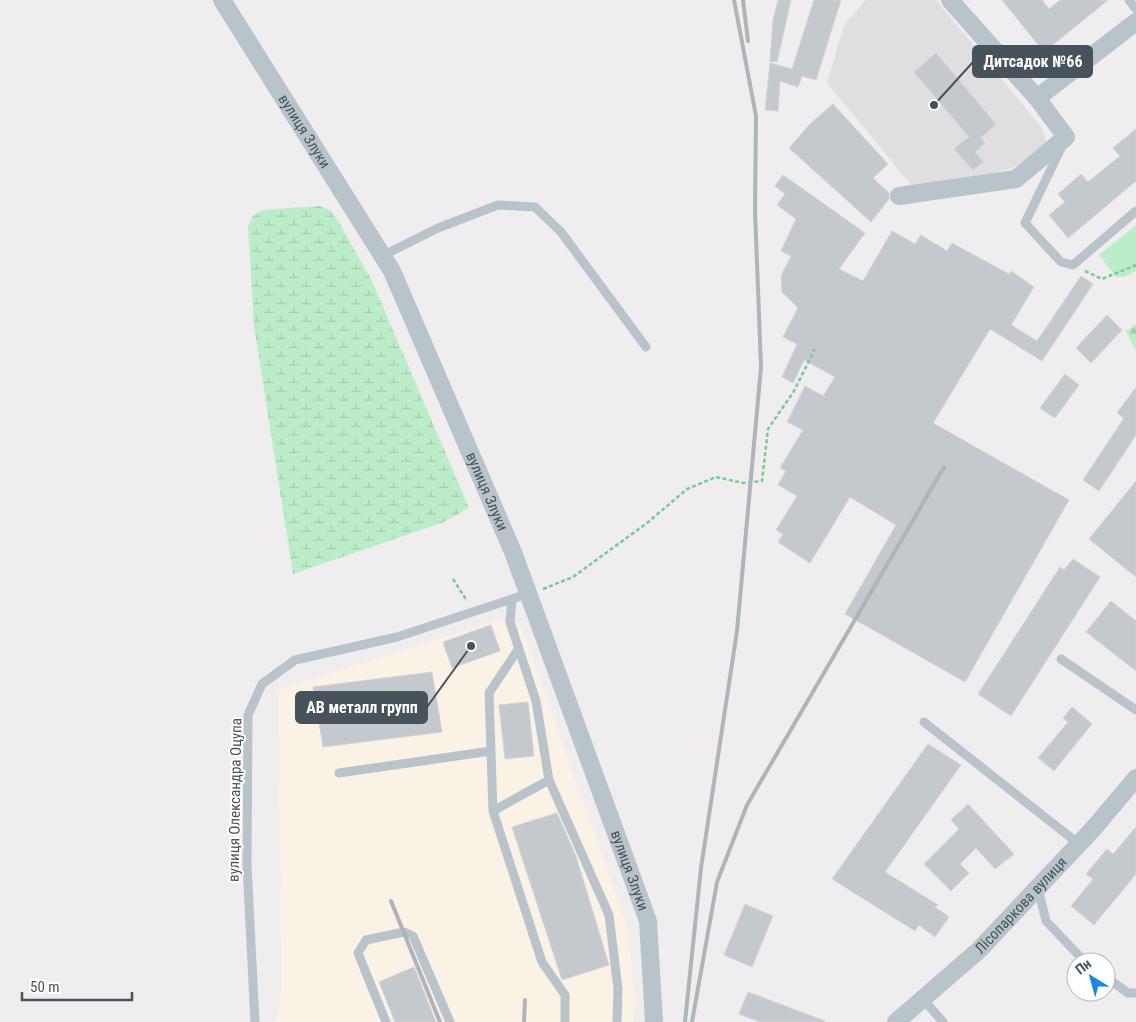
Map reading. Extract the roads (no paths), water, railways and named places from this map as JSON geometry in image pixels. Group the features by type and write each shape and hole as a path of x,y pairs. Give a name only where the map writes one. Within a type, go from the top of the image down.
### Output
{"street":[{"name":"вулиця Злуки","path":"222,0 392,271 497,516 520,597 648,921 654,1022"},
{"path":"900,196 1016,179 1066,137 1037,98 958,3"},
{"path":"1037,98 1136,22"},
{"name":"Лісопаркова вулиця","path":"896,1022 979,950 1079,844 1136,778"}],"lane":[{"path":"1129,0 1136,9"},
{"path":"1066,137 1025,223 1061,262 1072,265 1136,211"},
{"path":"382,256 438,228 498,205 535,208 561,232 646,347"},
{"path":"520,597 510,622 536,701 549,780 610,915 618,989 617,1022"},
{"name":"вулиця Олександра Оцупа","path":"255,1022 247,865 248,715 262,684 295,660 397,638 520,597"},
{"path":"519,648 489,693 493,811 542,962 565,995 564,1022"},
{"path":"1061,659 1136,710"},
{"path":"924,722 1079,844"},
{"path":"339,773 492,751"},
{"path":"493,811 549,780"},
{"path":"1038,888 1046,921 1075,952"},
{"path":"386,1022 358,953 366,940 404,932 413,936 450,1022"},
{"path":"1116,984 1128,993 1136,993"},
{"path":"923,999 943,1022"}],"railway":[{"path":"685,1022 701,868 737,631 761,367 755,211 756,116 734,0"},
{"path":"743,0 748,41"},
{"path":"692,1022 717,882 747,805 944,467"},
{"path":"391,901 440,1022"},
{"path":"524,1022 525,1000"}],"place":[{"name":"Дитсадок №66","path":"934,105"},
{"name":"АВ металл групп","path":"471,646"}]}
